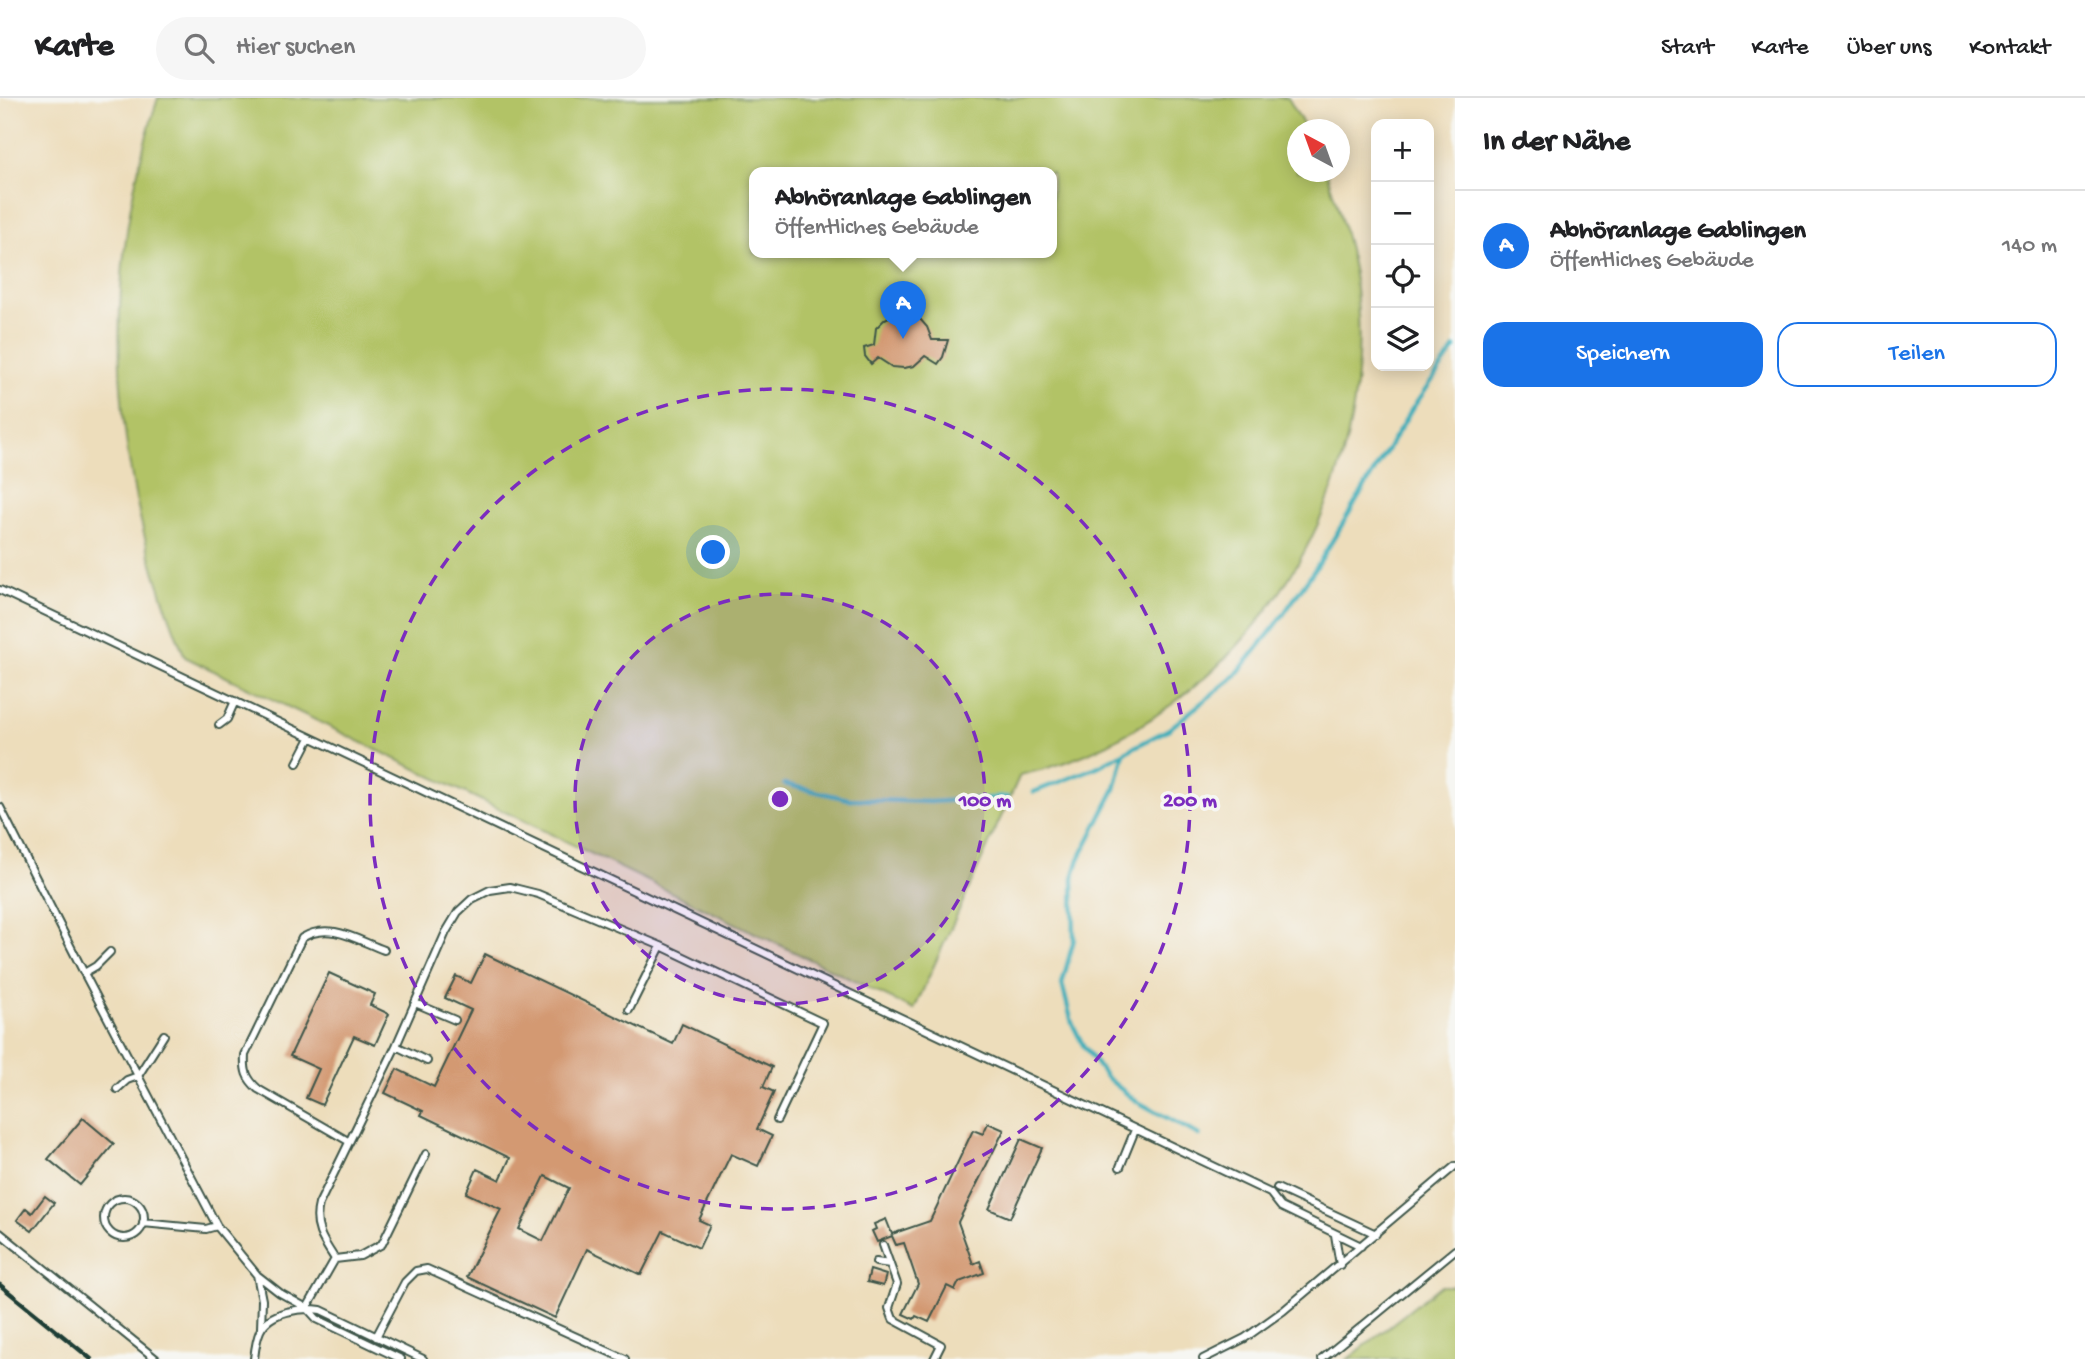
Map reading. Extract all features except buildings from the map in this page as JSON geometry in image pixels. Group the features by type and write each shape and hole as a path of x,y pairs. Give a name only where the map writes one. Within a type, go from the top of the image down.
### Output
{"lane":[{"path":"0,590 1270,1193 1281,1208 1361,1246"},
{"path":"219,725 227,719 235,701"},
{"path":"297,763 310,738"},
{"path":"0,807 217,1226 257,1275 280,1293 307,1308 317,1319 401,1359"},
{"path":"335,1259 321,1237 316,1223 319,1205 396,1046 446,932 458,912 472,899 489,890 510,887 538,894 661,946 823,1023 777,1121"},
{"path":"348,1141 258,1089 244,1071 244,1055 302,938 310,933 329,930 384,950"},
{"path":"629,1010 661,946"},
{"path":"84,973 110,952"},
{"path":"415,1003 455,1020"},
{"path":"117,1089 127,1080 138,1076 164,1035"},
{"path":"396,1046 427,1060"},
{"path":"1120,1167 1135,1130"},
{"path":"335,1259 360,1256 382,1244 426,1154"},
{"path":"1203,1359 1245,1338 1283,1311 1455,1167"},
{"path":"1277,1188 1376,1234"},
{"path":"129,1198 139,1204 144,1223 136,1234 120,1238 108,1231 104,1214 111,1202 129,1198"},
{"path":"144,1223 205,1229 217,1226"},
{"path":"0,1233 156,1359"},
{"path":"1335,1235 1340,1265"},
{"path":"883,1245 897,1284 889,1308 890,1313 897,1324 941,1345 934,1359"},
{"path":"1322,1359 1455,1250"},
{"path":"307,1308 335,1259"},
{"path":"876,1262 890,1265"},
{"path":"376,1337 405,1282 416,1270 427,1269 625,1359"},
{"path":"254,1359 261,1328 262,1300 257,1275"},
{"path":"261,1328 291,1310 321,1310 423,1359"}],"green space":[{"path":"158,98 1288,98 1300,119 1287,119 1287,182 1329,182 1349,248 1359,332 1356,390 1345,446 1328,501 1303,553 1273,602 1236,647 1194,687 1155,716 1090,752 1067,762 1020,775 914,1010 185,657 160,589 141,520 127,450 120,380 120,309 126,239 139,168"},
{"path":"1440,1286 1455,1286 1455,1359 1348,1359"}],"waterway":[{"path":"1034,792 1097,767 1169,729 1235,676 1276,625 1317,566 1412,409 1455,348"},
{"path":"1124,753 1115,789 1079,859 1073,878 1074,939 1062,984 1072,1023 1083,1045 1106,1077 1136,1101 1199,1135"},
{"path":"784,784 848,799 930,802 1007,797"}],"railway":[{"path":"0,1285 91,1359"}],"place":[{"name":"Abhöranlage Gablingen","path":"903,339"}]}
